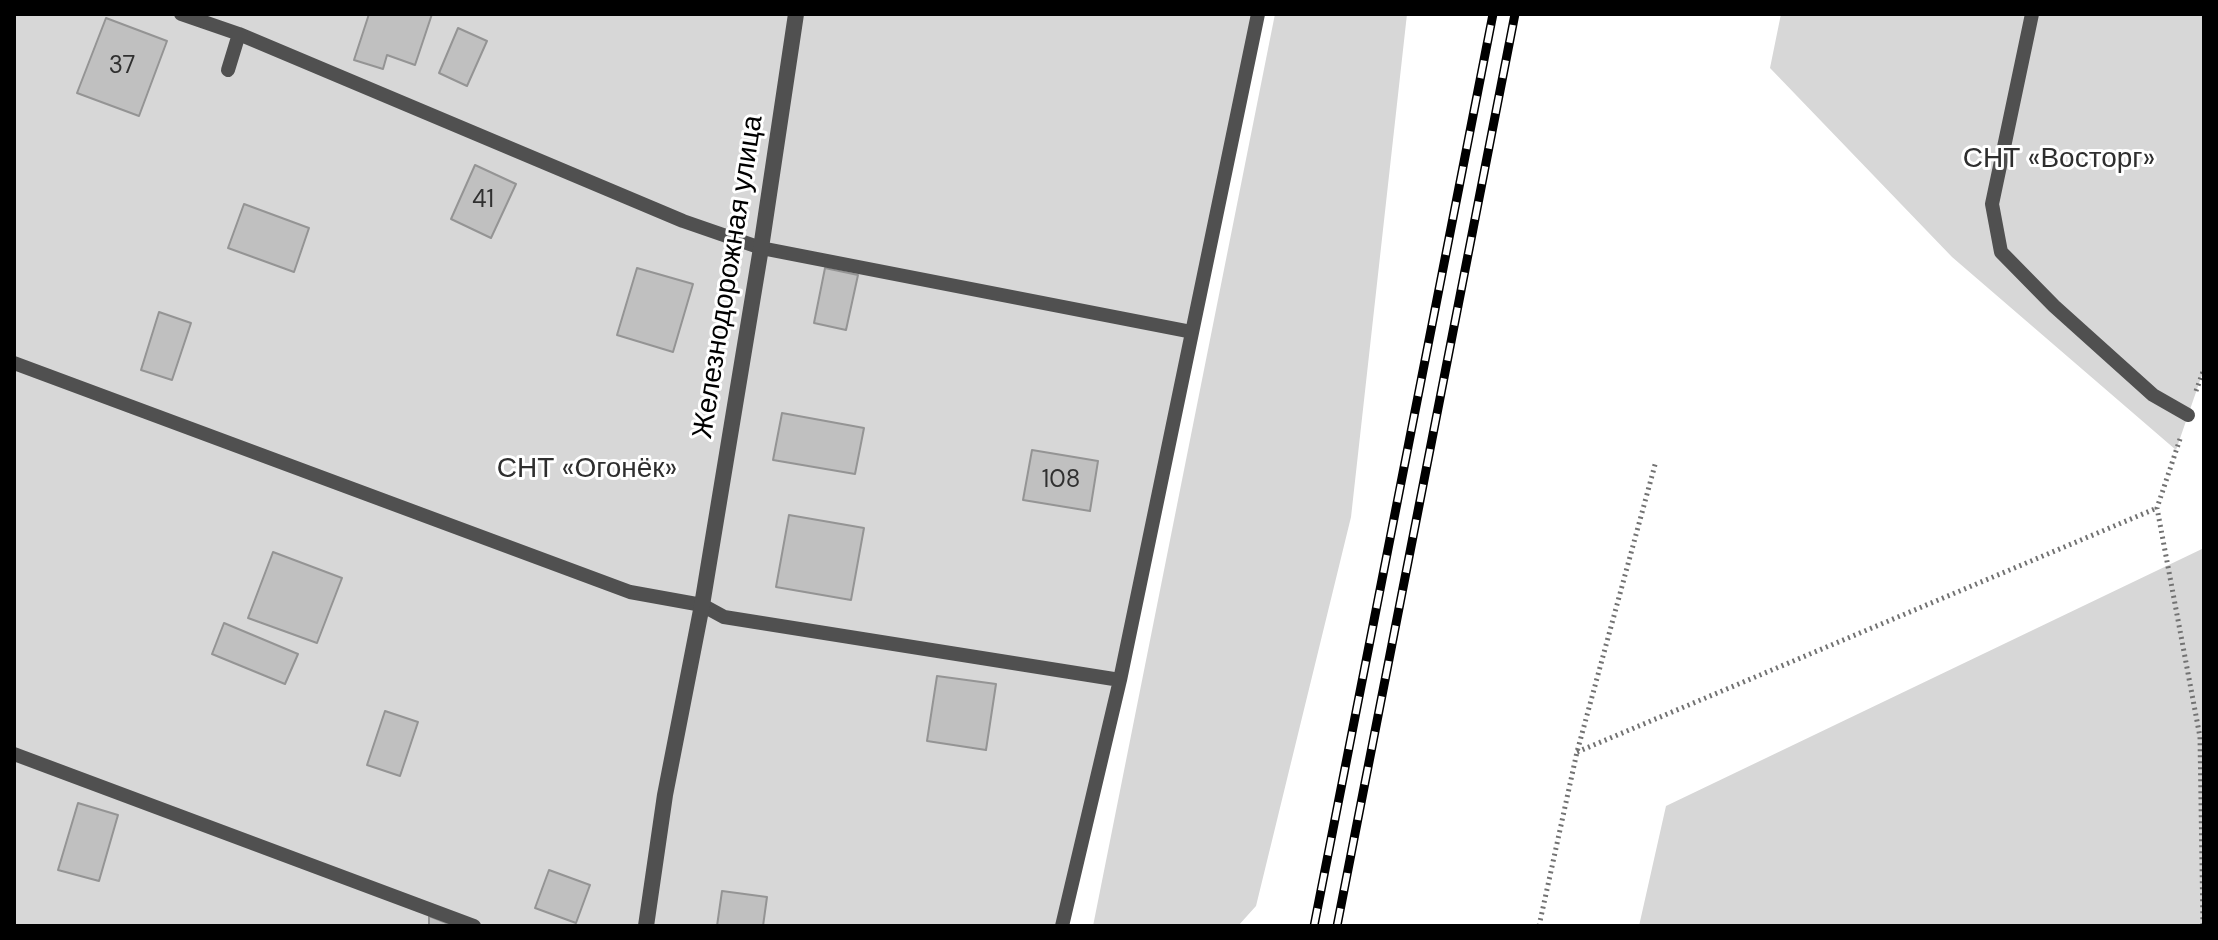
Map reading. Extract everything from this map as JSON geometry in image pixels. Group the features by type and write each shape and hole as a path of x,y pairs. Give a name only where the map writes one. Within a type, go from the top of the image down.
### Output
{"street":[{"name":"Железнодорожная улица","path":"646,926 665,795 702,605 761,248 796,14"}],"lane":[{"path":"181,14 239,34 683,221 761,248 1192,332"},
{"path":"1062,926 1120,680 1258,14"},
{"path":"2032,14 1992,204 2001,252 2054,306 2153,395 2188,415"},
{"path":"228,70 239,34"},
{"path":"14,363 630,592 702,605 724,617 1120,680"},
{"path":"14,754 474,926"}],"path":[{"path":"2203,926 2200,737 2157,508 2204,369"},
{"path":"1539,926 1577,752 1656,461"},
{"path":"1577,752 2157,508"}],"green space":[{"name":"СНТ «Огонёк»","path":"14,14 1252,14 1069,926 14,926"},
{"path":"1275,14 1407,14 1351,517 1256,906 1238,926 1093,926"},
{"name":"СНТ «Восторг»","path":"1781,14 2204,14 2204,369 2176,450 1952,257 1770,68"},
{"path":"2204,548 2204,926 1639,926 1666,806"}],"building":[{"path":"369,14 432,14 415,65 387,55 383,69 354,60"},
{"path":"106,18 167,41 139,116 77,93"},
{"path":"458,28 487,41 467,86 439,73"},
{"path":"475,165 516,184 491,238 451,219"},
{"path":"244,204 309,228 294,272 228,248"},
{"path":"637,268 693,284 673,352 617,335"},
{"path":"825,268 858,275 846,330 814,323"},
{"path":"159,312 191,323 172,380 141,370"},
{"path":"782,413 864,428 855,474 773,460"},
{"path":"1032,450 1098,461 1090,511 1023,500"},
{"path":"789,515 864,528 851,600 776,587"},
{"path":"273,552 342,578 317,643 248,618"},
{"path":"224,623 298,654 285,684 212,654"},
{"path":"937,676 996,684 986,750 927,741"},
{"path":"385,711 418,722 400,776 367,765"},
{"path":"78,803 118,815 99,881 58,870"},
{"path":"549,870 590,885 576,923 535,908"},
{"path":"722,891 767,897 763,926 717,926"},
{"path":"429,916 454,926 429,926"}],"railway":[{"path":"1314,926 1493,14"},
{"path":"1337,926 1515,14"}]}
